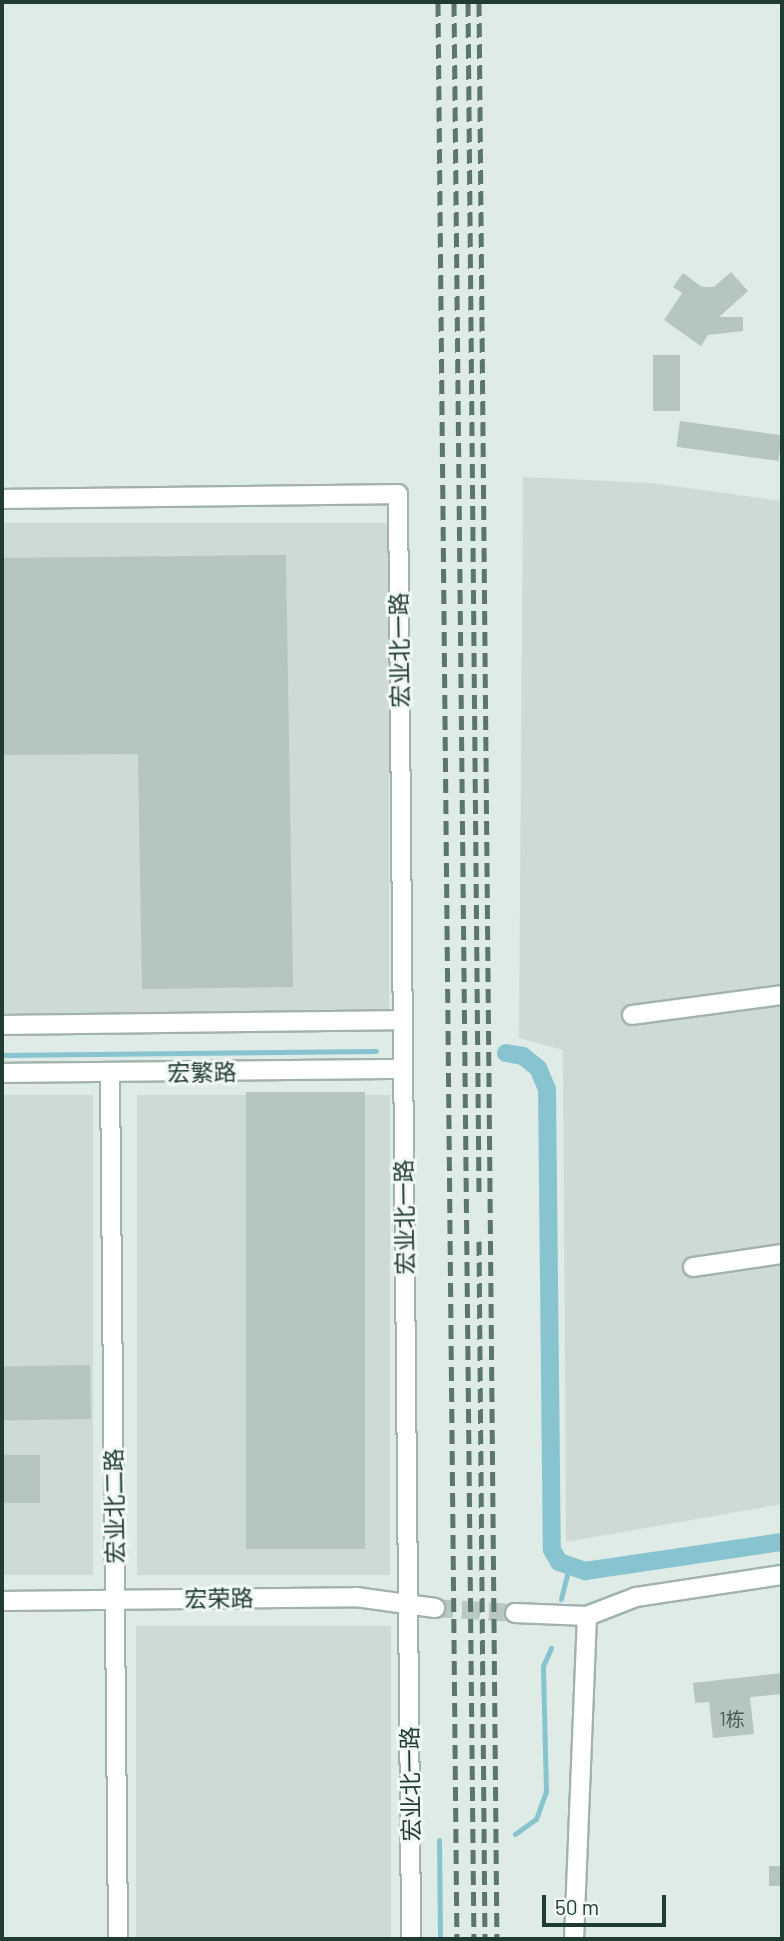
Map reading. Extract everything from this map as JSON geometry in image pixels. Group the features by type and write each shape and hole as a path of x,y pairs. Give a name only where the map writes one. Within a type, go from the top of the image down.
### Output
{"street":[{"name":"宏业北一路","path":"2,499 398,494 411,1939"},
{"path":"632,1015 782,995"},
{"path":"2,1025 403,1020"},
{"name":"宏繁路","path":"2,1073 403,1069"},
{"name":"宏业北二路","path":"110,1072 118,1939"},
{"path":"694,1267 782,1254"},
{"path":"515,1613 587,1616 636,1597 782,1575"},
{"name":"宏荣路","path":"2,1601 356,1597 435,1608"},
{"path":"573,1939 587,1616"}],"shaded area":[{"path":"523,477 651,483 782,501 782,1504 566,1542 563,1050 519,1038"},
{"path":"2,523 389,523 389,1013 2,1013"},
{"path":"2,1095 93,1095 93,1575 2,1575"},
{"path":"137,1095 390,1095 390,1575 137,1575"},
{"path":"136,1626 391,1626 391,1939 136,1939"}],"building":[{"path":"731,272 748,291 719,317 743,317 743,331 708,335 701,346 664,320 682,293 673,287 683,273 702,287 714,287"},
{"path":"653,355 680,355 680,411 653,411"},
{"path":"680,421 782,435 778,461 676,447"},
{"path":"286,555 293,987 142,989 138,754 2,755 2,558"},
{"path":"246,1092 365,1092 365,1549 246,1549"},
{"path":"90,1365 91,1419 3,1421 2,1367"},
{"path":"2,1455 40,1455 40,1503 2,1503"},
{"path":"782,1673 782,1694 750,1697 754,1734 713,1738 709,1702 695,1703 693,1683"},
{"path":"769,1866 782,1866 782,1886 769,1886"}],"waterway":[{"path":"2,1055 376,1051"},
{"path":"506,1053 523,1056 538,1068 547,1089 552,1550 559,1562 585,1571 782,1542"},
{"path":"561,1599 569,1568"},
{"path":"515,1834 536,1819 546,1792 543,1666 551,1648"},
{"path":"439,1840 440,1939"}],"tunnel":[{"path":"435,1608 515,1613"}],"railway":[{"path":"438,2 457,1939"},
{"path":"454,2 474,1939"},
{"path":"468,2 479,1195"},
{"path":"479,2 497,1939"},
{"path":"479,1241 485,1939"}]}
